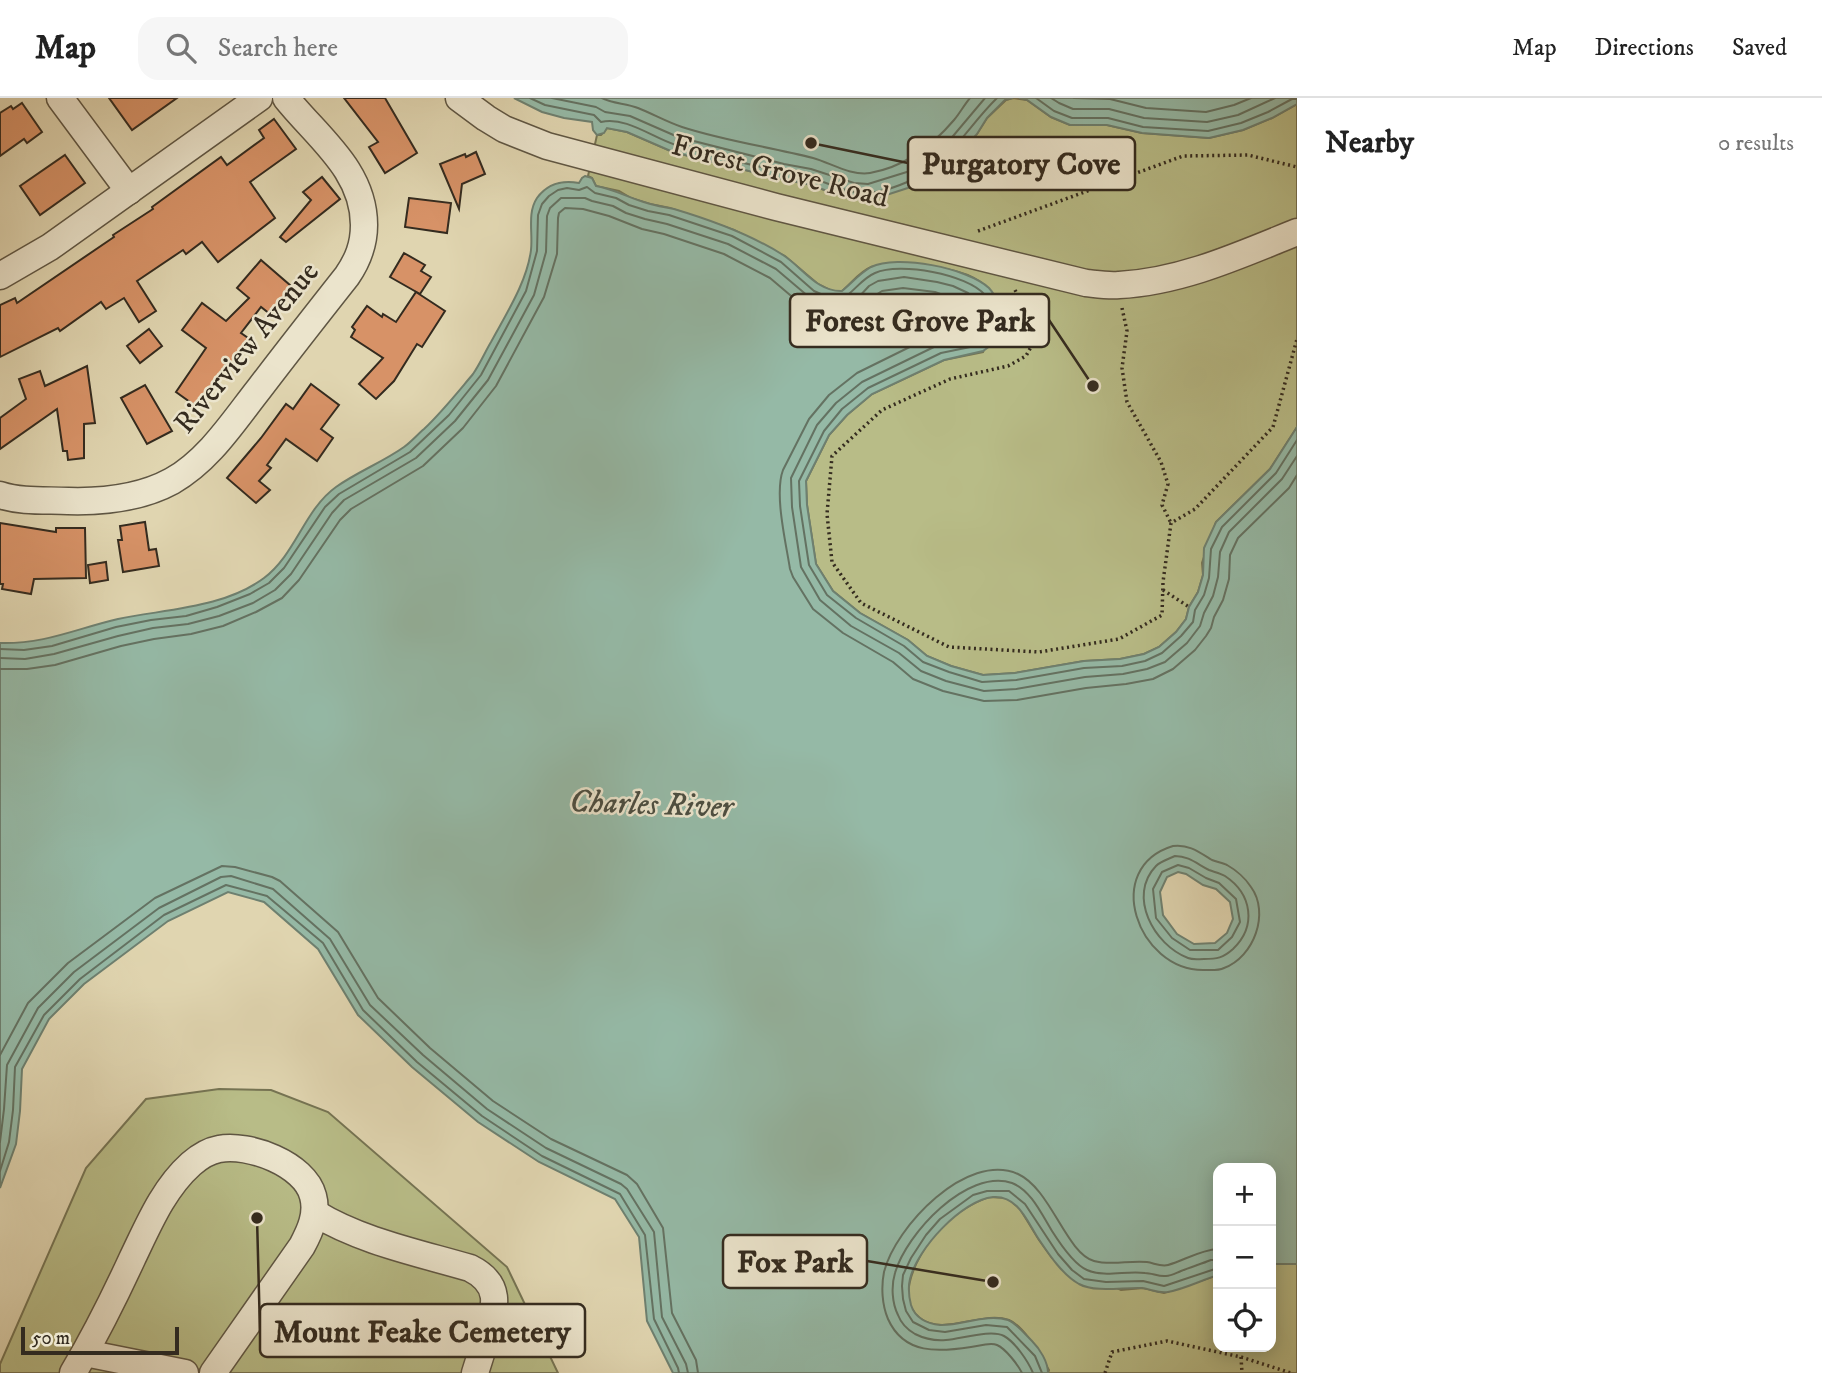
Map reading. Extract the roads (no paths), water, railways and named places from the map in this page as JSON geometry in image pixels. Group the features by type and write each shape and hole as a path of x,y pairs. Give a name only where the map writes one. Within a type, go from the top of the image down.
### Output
{"street":[{"path":"60,98 129,191"},
{"path":"0,276 50,247 259,98"},
{"name":"Riverview Avenue","path":"0,495 23,500 112,499 140,494 180,476 196,464 219,439 352,268 360,252 364,233 358,189 341,160 286,98"},
{"name":"Forest Grove Road","path":"459,98 504,129 547,146 776,207 1086,283 1118,285 1171,278 1225,261 1297,232"},
{"path":"185,1373 79,1363 104,1319 155,1211 179,1177 199,1157 232,1147 258,1152 294,1170 309,1185 315,1213 302,1246 213,1373"},
{"path":"315,1213 356,1234 480,1273 488,1281 495,1301 494,1314 475,1373"}],"water":[{"path":"514,98 1013,98 1005,100 954,159 932,176 917,185 871,200 851,199 807,184 673,152 627,132 607,128 604,133 597,135 592,122 542,112"},
{"path":"1019,98 1297,98 1297,104 1243,130 1209,138 1142,133 1107,125 1070,125"},
{"name":"Charles River","path":"585,176 592,178 596,186 688,213 744,234 783,255 825,288 842,291 871,267 897,262 949,269 965,274 989,288 999,307 1004,328 994,343 983,351 944,360 872,394 829,435 806,481 816,564 833,591 860,613 908,640 927,656 951,666 983,675 1015,673 1084,661 1120,659 1144,654 1159,647 1186,619 1203,575 1204,548 1216,522 1270,469 1297,427 1297,1264 1276,1264 1276,1163 1213,1163 1213,1277 1165,1292 1142,1288 1093,1288 1079,1284 1057,1265 1022,1212 1010,1201 993,1197 981,1200 955,1216 931,1241 914,1267 910,1279 911,1305 919,1317 935,1324 948,1325 991,1318 1008,1320 1021,1329 1038,1348 1048,1373 673,1373 647,1321 639,1237 615,1199 539,1162 478,1122 412,1067 358,1015 318,949 264,902 228,892 168,921 84,984 49,1019 22,1069 16,1144 0,1188 0,643 32,641 118,619 213,602 248,588 264,578 284,557 325,497 336,487 407,445 437,416 473,374 521,286 529,262 532,210 537,198 551,186 561,182 579,183","holes":["1178,872 1216,889 1230,902 1233,919 1227,933 1215,943 1194,944 1177,934 1163,915 1160,892 1167,877"]}],"place":[{"name":"Purgatory Cove","path":"811,143"},
{"name":"Forest Grove Park","path":"1093,386"},
{"name":"Mount Feake Cemetery","path":"257,1218"},
{"name":"Fox Park","path":"993,1282"}]}
